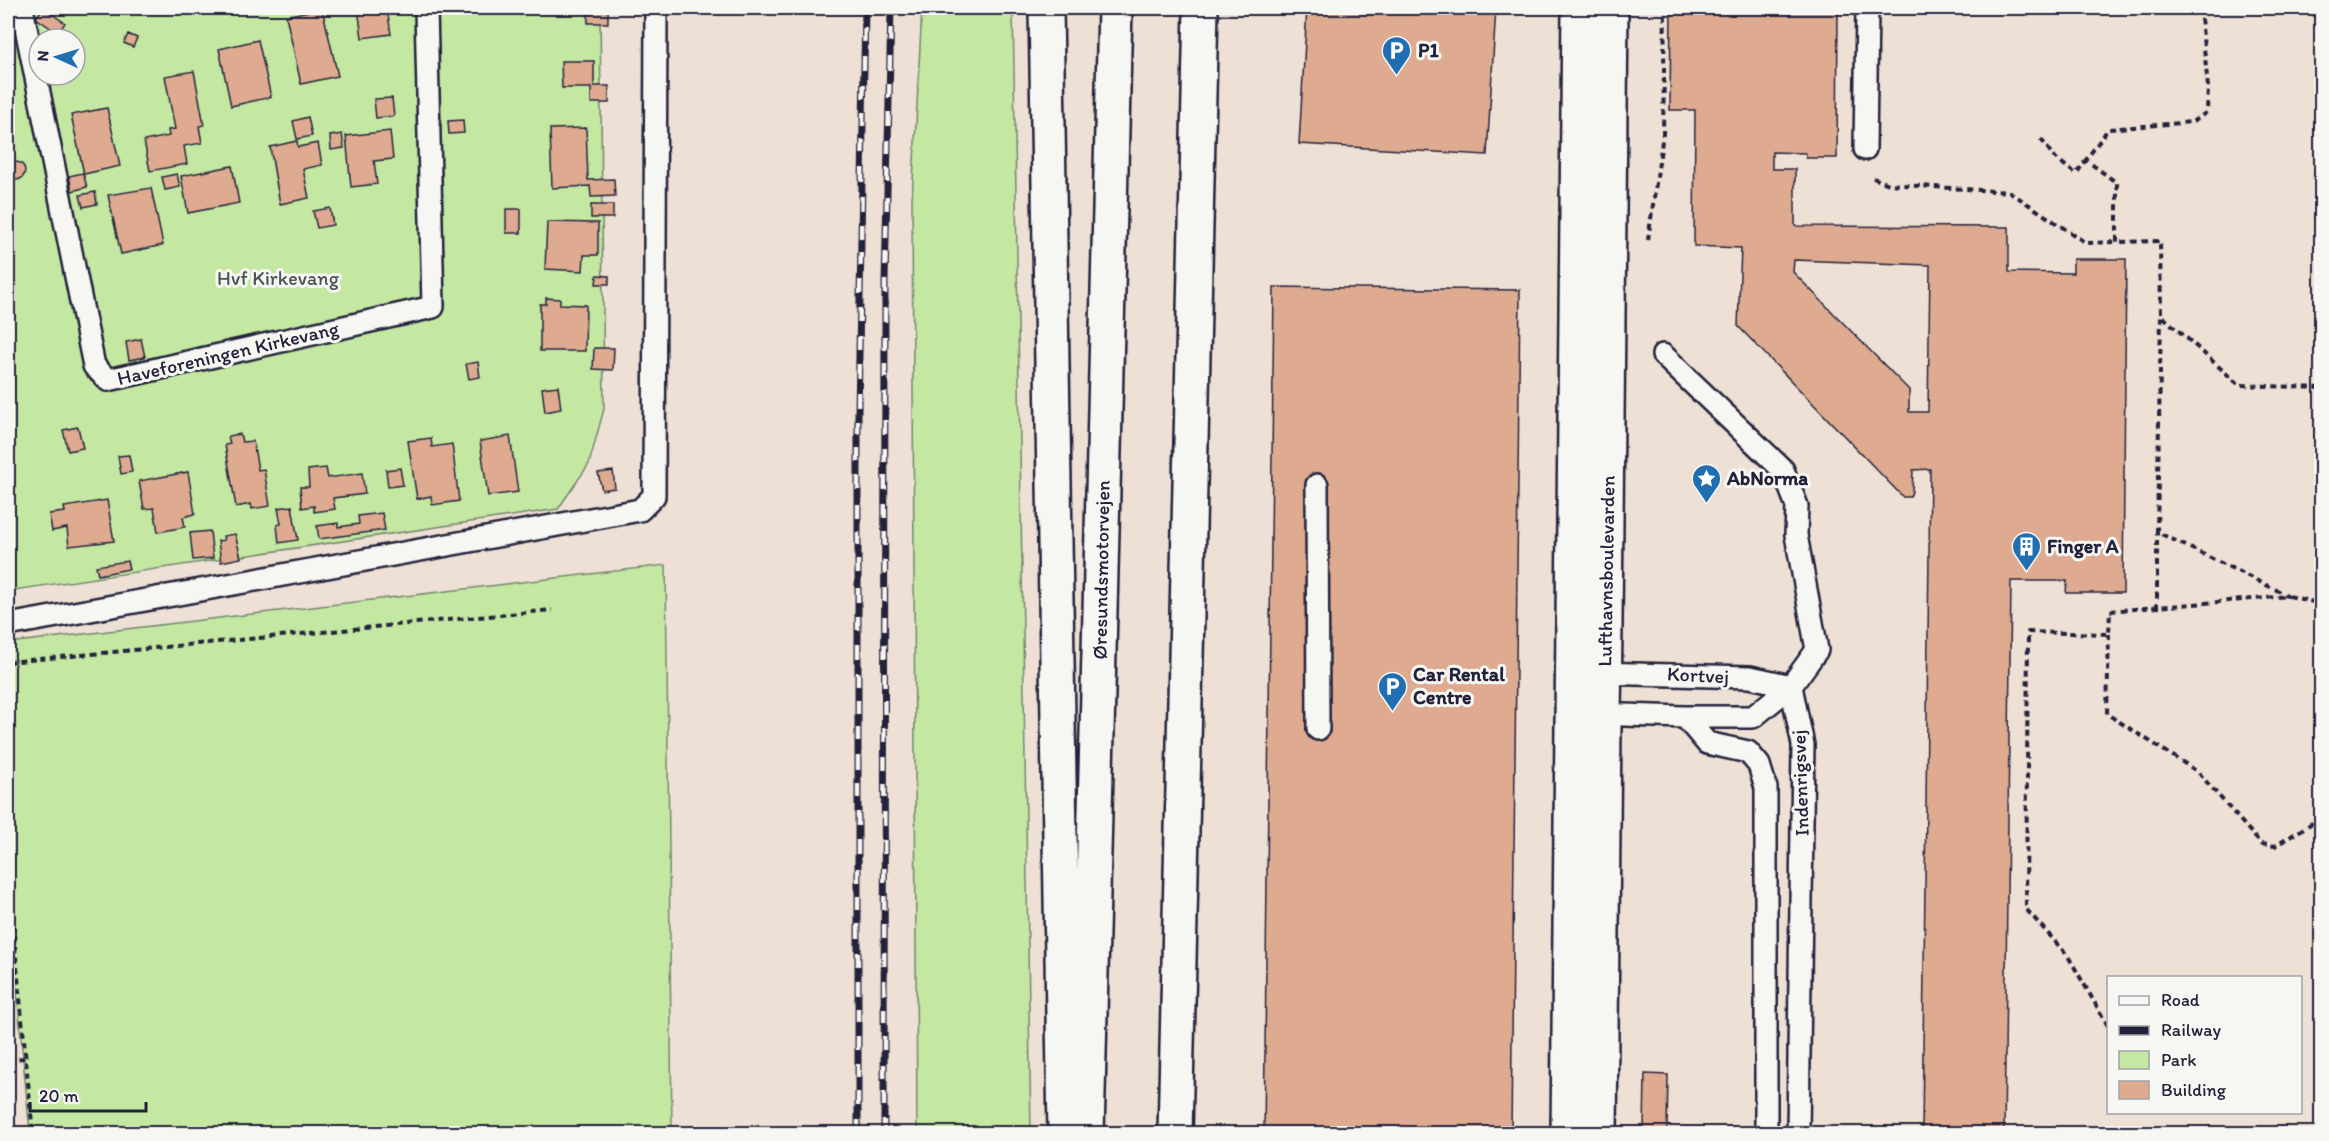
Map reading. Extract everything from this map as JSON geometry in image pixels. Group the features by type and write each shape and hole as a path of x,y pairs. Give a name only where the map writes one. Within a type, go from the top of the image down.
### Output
{"main road":[{"path":"1046,8 1065,1134"},
{"name":"Øresundsmotorvejen","path":"1087,1134 1115,8"},
{"path":"1175,1134 1201,8"},
{"name":"Lufthavnsboulevarden","path":"1568,1134 1579,8"},
{"name":"Lufthavnsboulevarden","path":"1600,1134 1611,8"}],"lane":[{"name":"Haveforeningen Kirkevang","path":"22,8 94,366 108,380 433,307 426,8"},
{"path":"8,625 640,510 654,496 656,8"},
{"path":"1865,149 1867,8"},
{"path":"1571,714 1753,717 1791,686 1817,650 1796,535 1797,506 1783,470 1663,355"},
{"path":"1317,485 1318,729"},
{"name":"Kortvej","path":"1572,673 1750,677 1791,686"},
{"name":"Indenrigsvej","path":"1791,686 1803,745 1798,1134"},
{"name":"Indenrigsvej","path":"1685,717 1707,743 1748,752 1759,765 1766,788 1766,1134"}],"path":[{"path":"2041,139 2054,157 2076,174 2108,129 2192,122 2207,112 2208,87 2200,8"},
{"path":"2086,160 2117,183 2117,242"},
{"path":"1868,177 1889,184 2010,192 2086,243 2160,241 2157,609"},
{"path":"2161,315 2239,385 2322,388"},
{"path":"2157,532 2289,596 2322,604"},
{"path":"2289,596 2157,609 2110,611 2106,714 2198,772 2261,844 2275,846 2322,817"},
{"path":"8,662 552,610"},
{"path":"2107,1023 2068,956 2026,909 2028,632 2109,634"},
{"path":"8,873 33,1134"},
{"path":"8,1059 25,1058"}],"green space":[{"name":"Hvf Kirkevang","path":"8,8 600,8 604,409 589,464 558,509 8,591"},
{"path":"922,8 1013,8 1031,1133 917,1133 912,200"},
{"path":"666,565 672,1133 30,1133 8,898 8,643"}],"building":[{"path":"43,8 65,23 62,27 49,27 36,18"},
{"path":"322,8 338,76 301,84 286,16"},
{"path":"358,8 387,8 391,34 362,38"},
{"path":"588,8 608,8 608,23 588,23"},
{"name":"P1","path":"1307,8 1496,8 1487,155 1299,144"},
{"name":"Finger A","path":"1671,8 1838,8 1837,158 1806,158 1806,153 1772,152 1772,169 1795,169 1795,226 2009,227 2009,272 2073,273 2073,259 2126,259 2123,593 2066,593 2067,581 2011,581 2004,1134 1922,1134 1930,469 1913,470 1910,497 1903,497 1738,326 1741,248 1694,246 1695,110 1670,110","holes":["1794,260 1930,265 1928,412 1909,412 1909,390 1793,272"]},
{"path":"128,34 137,38 133,47 124,43"},
{"path":"258,40 271,97 231,106 219,49"},
{"path":"561,61 594,61 594,86 609,86 609,103 591,103 591,88 562,88"},
{"path":"194,71 204,125 199,126 202,143 184,146 187,164 150,171 144,141 169,136 168,130 175,129 165,76"},
{"path":"392,98 394,116 376,118 374,99"},
{"path":"107,108 120,166 84,174 71,115"},
{"path":"308,117 312,136 297,139 293,121"},
{"path":"463,120 464,133 449,134 448,121"},
{"path":"586,128 588,180 614,179 615,196 591,197 590,186 552,188 550,129"},
{"path":"390,131 393,159 374,161 377,184 351,187 346,136"},
{"path":"342,134 344,148 331,150 330,136"},
{"path":"297,141 298,147 318,143 322,165 303,169 309,198 280,204 270,147"},
{"path":"16,162 22,165 25,171 22,177 16,180 10,177 7,171 10,165"},
{"path":"232,166 239,203 188,213 181,176"},
{"path":"83,173 87,187 72,191 69,176"},
{"path":"177,174 180,187 165,190 162,177"},
{"path":"151,188 163,245 121,254 108,195"},
{"path":"95,192 97,204 83,207 80,195"},
{"path":"591,205 613,205 613,218 591,218"},
{"path":"330,208 333,225 317,228 313,211"},
{"path":"506,209 521,209 521,233 506,233"},
{"path":"547,222 598,223 598,255 584,255 583,271 545,269"},
{"path":"597,275 609,276 609,284 596,284"},
{"name":"Car Rental Centre","path":"1274,287 1520,290 1511,1134 1264,1134"},
{"path":"546,298 560,299 560,304 586,305 585,351 540,351 540,304 546,304"},
{"path":"141,339 145,357 129,360 126,342"},
{"path":"594,348 614,348 613,370 593,369"},
{"path":"478,362 480,377 469,379 466,364"},
{"path":"558,386 561,409 545,412 542,388"},
{"path":"78,427 83,448 68,451 63,430"},
{"path":"240,434 242,442 253,441 258,470 264,469 270,506 252,509 251,504 236,507 225,445 230,444 228,436"},
{"path":"510,436 518,492 488,496 480,441"},
{"path":"431,438 432,447 452,444 459,501 432,505 431,496 417,499 408,441"},
{"path":"129,455 132,472 121,474 118,456"},
{"path":"326,468 328,478 362,473 365,494 333,498 335,509 314,512 314,506 302,508 300,487 309,487 308,470"},
{"path":"400,468 403,485 388,487 386,470"},
{"path":"613,471 615,488 602,490 598,473"},
{"path":"188,472 195,514 183,517 185,527 158,532 154,508 144,509 139,481"},
{"path":"107,500 114,541 69,546 67,528 52,531 49,514 65,512 64,507"},
{"path":"292,506 298,540 279,543 277,525 281,524 278,508"},
{"path":"382,513 385,530 319,539 317,526 338,523 338,527 359,524 358,516"},
{"path":"210,531 213,558 193,560 190,533"},
{"path":"235,534 241,558 221,562 218,541 224,540 223,536"},
{"path":"127,561 129,569 98,575 96,566"},
{"path":"1645,1074 1668,1075 1667,1133 1644,1132"}],"railway":[{"path":"858,1134 858,413 865,8"},
{"path":"884,1134 885,283 891,8"}],"place":[{"name":"P1","path":"1397,76"},
{"name":"AbNorma","path":"1706,504"},
{"name":"Finger A","path":"2026,572"},
{"name":"Car Rental Centre","path":"1392,712"}]}
